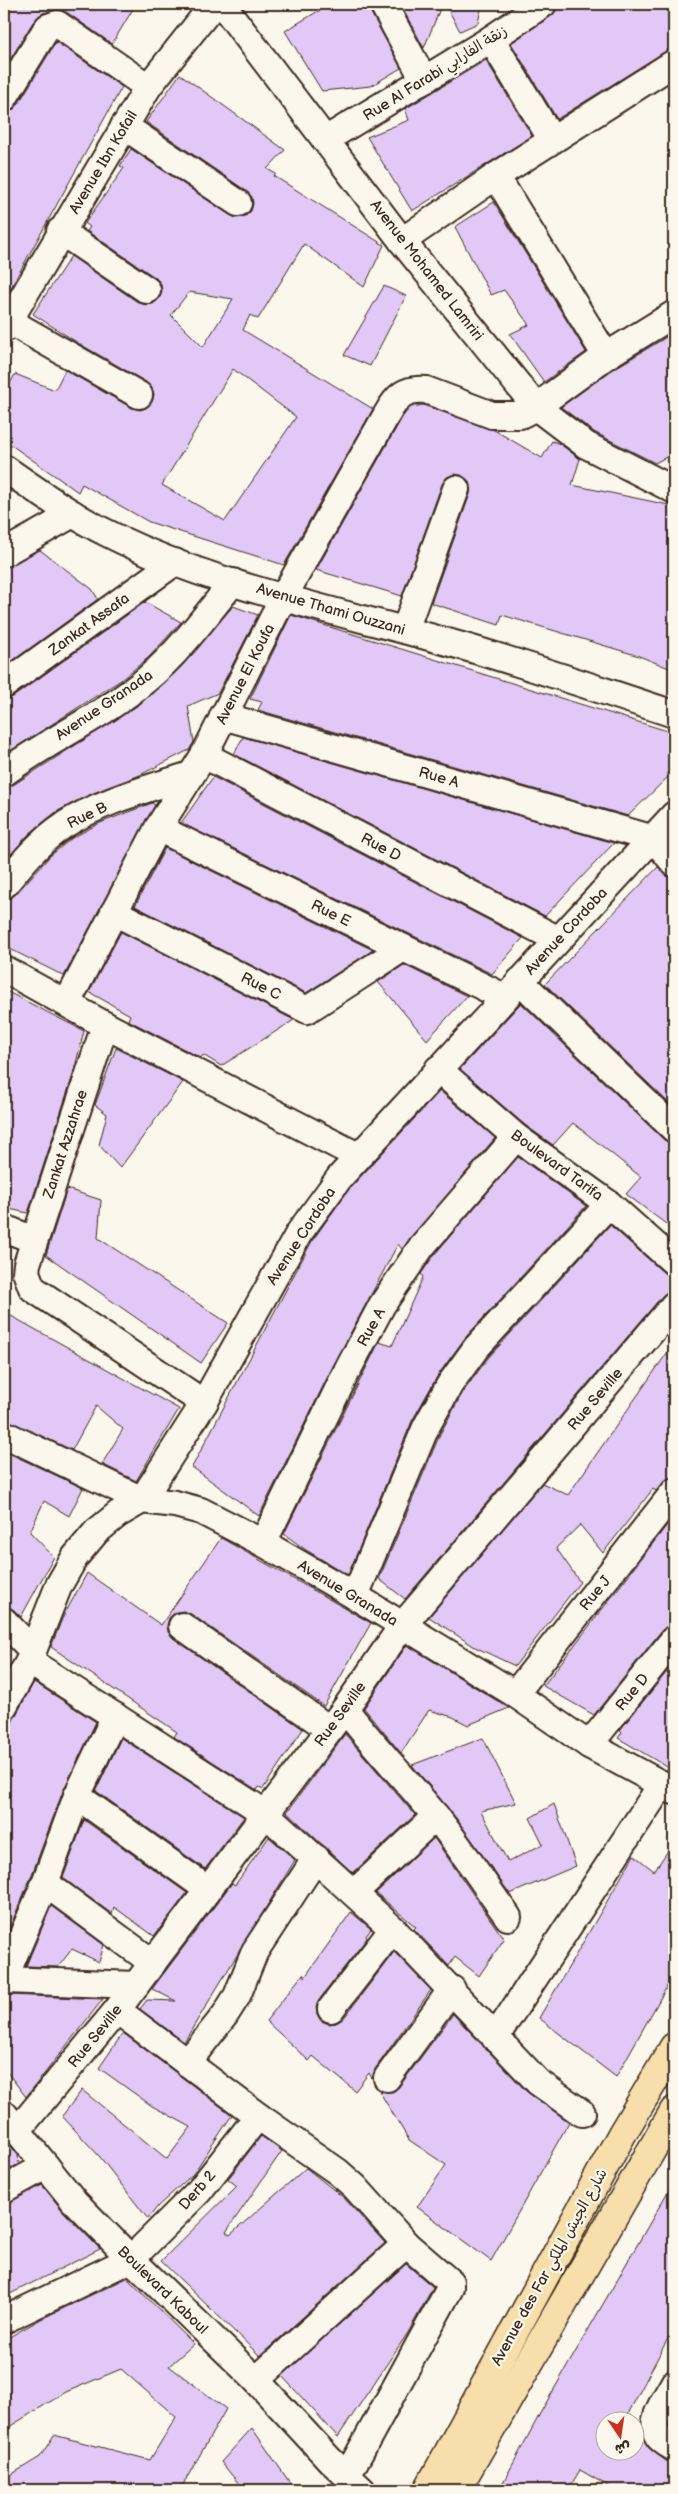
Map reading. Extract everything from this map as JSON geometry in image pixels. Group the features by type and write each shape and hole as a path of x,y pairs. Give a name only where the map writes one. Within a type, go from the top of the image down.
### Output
{"main road":[{"name":"Avenue des Far شارع الجيش الملكي","path":"428,2490 622,2134 674,2047"},
{"name":"Avenue des Far شارع الجيش الملكي","path":"456,2490 674,2111"}],"street":[{"name":"Avenue Ibn Kofail","path":"6,325 60,231 148,87 214,4"},
{"name":"Avenue Mohamed Lamriri","path":"222,4 402,241 536,407 586,445 674,490"},
{"path":"383,4 424,80"},
{"name":"Rue Al Farabi زنقة الفارابي","path":"325,140 491,39 543,4"},
{"path":"4,98 46,31 53,24 57,24 148,87"},
{"path":"491,39 552,140"},
{"path":"402,241 496,176 674,63"},
{"path":"124,126 238,203"},
{"path":"496,176 606,356"},
{"path":"60,231 147,290"},
{"path":"536,407 606,356 674,314"},
{"path":"6,325 138,395"},
{"name":"Avenue El Koufa","path":"67,1003 158,828 197,765 284,596 400,394 415,389 426,390 492,415 520,415 536,407"},
{"name":"Avenue Thami Ouzzani","path":"4,468 73,514 109,534 175,562 233,582 405,630 674,714"},
{"path":"405,630 456,489"},
{"path":"4,553 73,514"},
{"name":"Zankat Assafa","path":"4,685 175,562"},
{"name":"Avenue Granada","path":"4,773 33,752 112,704 146,680 173,655 233,582"},
{"name":"Rue A","path":"223,716 654,839"},
{"name":"Rue B","path":"4,885 33,851 64,826 103,806 197,765"},
{"name":"Rue D","path":"197,765 558,939"},
{"name":"Avenue Cordoba","path":"4,1706 31,1656 59,1584 75,1557 96,1532 118,1514 142,1500 204,1402 299,1233 358,1156 674,816"},
{"name":"Rue E","path":"158,828 403,948 512,989 674,1129"},
{"path":"654,839 674,863"},
{"name":"Rue C","path":"114,912 308,1010 403,948"},
{"path":"4,969 104,1025 358,1156"},
{"name":"Zankat Azzahrae","path":"104,1025 34,1240 26,1272 32,1288 204,1402"},
{"name":"Boulevard Tarifa","path":"438,1069 516,1137 609,1204 674,1262"},
{"name":"Rue A","path":"263,1543 346,1373 382,1305 422,1246 516,1137"},
{"path":"355,1596 426,1427 450,1384 476,1348 609,1204"},
{"path":"4,1228 34,1240"},
{"name":"Rue Seville","path":"10,2122 117,2010 345,1709 402,1626 674,1305"},
{"name":"Avenue Granada","path":"4,1434 142,1500 174,1504 201,1512 263,1543 355,1596 515,1694 589,1745 668,1788"},
{"name":"Rue J","path":"515,1694 674,1492"},
{"path":"4,1621 31,1656 115,1716 265,1813 355,1892 393,1929 452,1989 495,2038 538,2082 582,2112"},
{"path":"182,1626 330,1729"},
{"name":"Rue D","path":"589,1745 674,1639"},
{"path":"345,1709 375,1748 390,1762 436,1816 508,1917"},
{"path":"115,1716 77,1796 45,1883 4,1980 136,1985"},
{"path":"495,2038 668,1788"},
{"path":"77,1796 208,1889"},
{"path":"355,1892 436,1816"},
{"path":"187,2063 225,2016 237,1996 255,1951 316,1858"},
{"path":"45,1883 153,1963"},
{"path":"331,2010 393,1929"},
{"path":"387,2078 452,1989"},
{"path":"117,2010 258,2116 317,2156 350,2182 406,2244 448,2278 450,2288 346,2479"},
{"name":"Derb 2","path":"4,2320 131,2259 199,2191 258,2116"},
{"name":"Boulevard Kaboul","path":"10,2122 74,2201 256,2380 346,2479"},
{"path":"4,2189 46,2166"},
{"path":"256,2380 406,2244"},
{"path":"674,2383 656,2420 655,2428 660,2438 674,2448"}],"building":[{"path":"4,4 136,4 112,44 65,11 59,9 43,13 33,22 4,70"},
{"path":"330,4 368,4 401,68 371,86 322,91 285,31"},
{"path":"400,4 442,4 424,48"},
{"path":"445,4 482,4 478,23 460,31"},
{"path":"562,4 674,4 674,46 557,119 511,43 551,16"},
{"path":"56,42 122,87 4,300 4,113 12,111 17,106"},
{"path":"486,60 532,136 412,211 367,137 409,120 405,109"},
{"path":"180,74 285,150 267,169 276,174 274,176 384,245 364,287 304,244 258,319 250,315 243,330 373,409 284,565 149,522 82,484 78,492 4,440 4,395 15,374 55,390 65,370 132,408 140,410 146,408 152,402 154,394 152,388 146,382 78,343 33,314 71,256 139,303 153,304 160,298 161,284 156,278 87,231 90,227 85,223 124,168 120,166 131,149 230,215 236,218 244,217 251,211 252,197 246,191 146,122","holes":["189,292 233,299 203,347 171,315","233,369 296,417 225,521 162,485"]},
{"path":"494,202 586,352 544,382 510,334 529,325 504,290 491,295 455,227"},
{"path":"384,286 406,296 370,366 344,355"},
{"path":"668,336 674,346 674,453 655,463 594,432 561,407 612,370"},
{"path":"423,405 494,430 542,458 552,441 560,444 580,459 572,485 674,506 674,670 639,656 502,615 499,625 431,603 470,494 471,487 468,480 461,475 454,474 447,477 442,484 402,596 316,570 403,416 411,407"},
{"path":"40,550 92,589 98,599 4,667 4,568"},
{"path":"145,602 181,622 149,657 121,680 4,755 4,700 13,697"},
{"path":"233,606 258,615 218,693 188,706 194,742 189,750 140,775 87,796 56,812 29,834 4,862 4,788 13,785 140,704 181,667"},
{"path":"291,615 674,733 674,771 628,816 258,710 262,702 250,699"},
{"path":"243,737 614,843 545,916 234,754"},
{"path":"213,777 523,938 492,974 181,823"},
{"path":"152,803 155,805 64,976 4,946 4,900 15,895 50,856 72,838 100,823"},
{"path":"165,848 373,950 306,993 135,906"},
{"path":"658,867 668,877 674,878 674,1108 545,984"},
{"path":"121,932 294,1020 221,1066 203,1055 201,1058 128,1020 130,1015 89,992"},
{"path":"404,965 467,996 427,1040 378,982"},
{"path":"4,990 84,1031 73,1075 28,1213 4,1208"},
{"path":"521,1003 664,1140 674,1144 674,1230 626,1194 641,1177 573,1123 553,1145 525,1125 460,1069"},
{"path":"116,1048 183,1082 120,1168 99,1145 107,1114 95,1105"},
{"path":"440,1091 495,1138 402,1249 398,1244 333,1366 259,1516 192,1467 312,1241 350,1188"},
{"path":"518,1157 586,1206 465,1338 438,1375 412,1421 348,1575 306,1550 284,1534 379,1342 392,1346 423,1277 421,1274 434,1255"},
{"path":"67,1189 101,1200 98,1238 228,1323 201,1363 46,1255"},
{"path":"610,1225 664,1273 674,1277 674,1289 663,1295 405,1599 379,1579 440,1434 463,1392 488,1358"},
{"path":"4,1312 179,1409 136,1481 102,1464 123,1429 96,1406 72,1450 4,1419"},
{"path":"674,1343 674,1477 668,1478 656,1491 653,1489 603,1553 580,1525 556,1548 580,1582 515,1666 475,1647 429,1617 542,1483 568,1495"},
{"path":"4,1451 83,1488 69,1516 44,1501 30,1532 54,1557 21,1617 14,1610 4,1606"},
{"path":"674,1516 674,1624 662,1630 594,1715 543,1686"},
{"path":"221,1538 371,1623 324,1706 191,1614 184,1611 176,1612 169,1618 168,1632 173,1638 303,1729 263,1789 259,1787 257,1790 174,1737 177,1732 51,1647 62,1619 87,1573 161,1625"},
{"path":"407,1645 509,1708 468,1725 453,1717 429,1710 401,1753 364,1708"},
{"path":"674,1663 674,1771 618,1738 622,1732 620,1730"},
{"path":"34,1682 96,1722 63,1791 31,1877 4,1941 4,1737"},
{"path":"345,1734 415,1815 353,1873 287,1812"},
{"path":"121,1738 244,1817 205,1869 96,1791"},
{"path":"483,1738 516,1803 481,1811 508,1862 543,1844 530,1818 554,1804 576,1866 510,1894 456,1818 412,1765"},
{"path":"84,1820 187,1893 154,1936 114,1907 112,1914 63,1878"},
{"path":"269,1837 295,1860 184,2042 140,2009 147,2000 176,2001 152,1989 232,1883 235,1885"},
{"path":"434,1838 504,1939 479,1976 455,1957 449,1966 414,1929 416,1927 376,1893"},
{"path":"674,1842 674,1974 616,2077 539,2018 634,1855 654,1871"},
{"path":"51,1906 104,1945 99,1962 72,1949 58,1967 26,1966"},
{"path":"351,1912 371,1929 366,1936 367,1938 319,2000 316,2006 317,2014 321,2021 329,2024 343,2019 394,1952 431,1990 375,2069 373,2080 369,2073 355,2091 313,2056 309,2061 266,2021 303,1974 305,1977"},
{"path":"8,1995 103,1999 26,2097 4,2068 4,2003"},
{"path":"453,2014 527,2092 569,2122 491,2261 417,2207 446,2165 409,2140 379,2091 393,2092 399,2087"},
{"path":"123,2033 232,2115 193,2174 158,2206 148,2219 100,2157 62,2116 82,2090 167,2159 191,2127 152,2106 99,2068"},
{"path":"261,2136 282,2151 226,2232 230,2235 306,2168 344,2198 385,2243 260,2356 161,2261 237,2186 228,2179"},
{"path":"4,2138 18,2155 19,2164 4,2172"},
{"path":"674,2181 674,2327 629,2412 596,2412 596,2462 646,2462 646,2443 649,2448 666,2461 674,2463 674,2490 615,2490 580,2470 568,2490 499,2490 542,2410"},
{"path":"42,2185 63,2211 100,2249 4,2297 4,2204"},
{"path":"406,2264 433,2287 409,2331 338,2437 282,2376"},
{"path":"127,2278 194,2344 169,2366 226,2409 180,2490 54,2490 48,2487 42,2490 4,2490 4,2479 40,2457 54,2435 150,2460 176,2417 121,2369 66,2392 4,2430 4,2340 41,2319"},
{"path":"252,2428 295,2490 244,2490 221,2462"}]}
